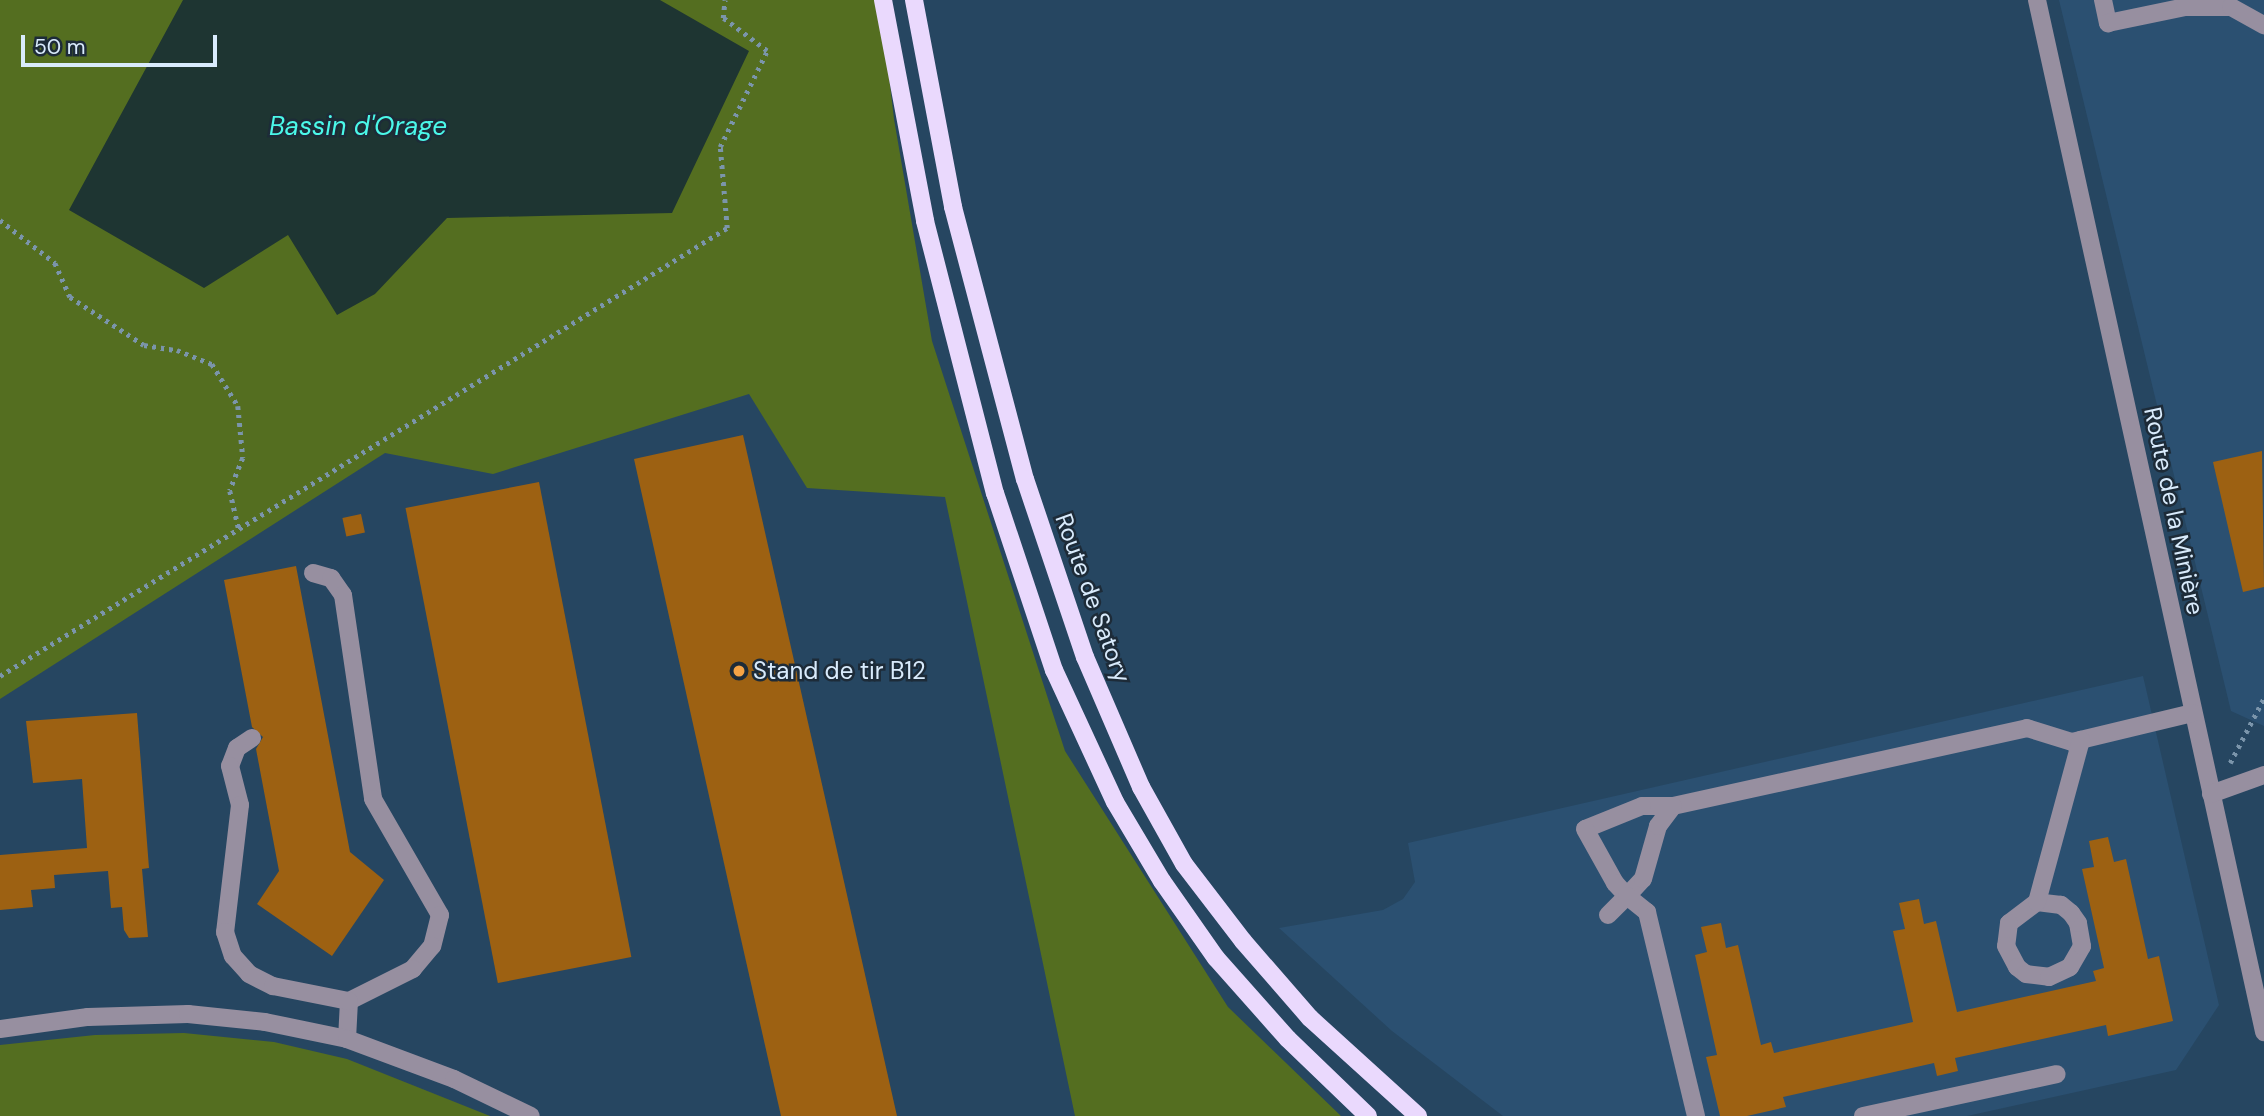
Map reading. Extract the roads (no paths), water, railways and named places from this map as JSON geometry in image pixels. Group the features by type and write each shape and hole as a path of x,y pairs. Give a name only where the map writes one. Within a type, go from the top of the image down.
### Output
{"main road":[{"path":"883,0 928,234 995,493 1054,670 1115,802 1169,892 1234,978 1287,1039 1368,1116"},
{"name":"Route de Satory","path":"914,0 953,207 1025,479 1084,657 1141,787 1184,864 1243,942 1310,1018 1418,1116"}],"street":[{"name":"Route de la Minière","path":"2036,0 2264,1032"},
{"path":"2103,0 2108,23 2185,7 2231,7 2264,25"},
{"path":"252,738 237,748 230,766 240,805 225,932 233,956 249,974 273,986 349,1001 413,969 432,946 440,915 373,799 343,595 331,578 313,573"},
{"path":"1696,1116 1647,912 1627,896 1585,829 1642,806 1674,806 2027,728 2081,740 2193,713"},
{"path":"2036,902 2049,902 2071,913 2082,935 2082,947 2070,967 2049,977 2026,974 2017,967 2006,946 2009,923 2036,902 2081,740"},
{"path":"2211,794 2264,775"},
{"path":"1608,915 1643,879 1658,826 1674,806"},
{"path":"347,1039 349,1001"},
{"path":"0,1029 88,1017 188,1014 265,1022 347,1039 454,1079 531,1116"},
{"path":"1863,1116 2057,1074"}],"water":[{"name":"Bassin d'Orage","path":"183,0 660,0 749,51 672,213 447,218 375,294 337,315 288,235 204,288 69,210"}],"place":[{"name":"Stand de tir B12","path":"739,671"}]}
